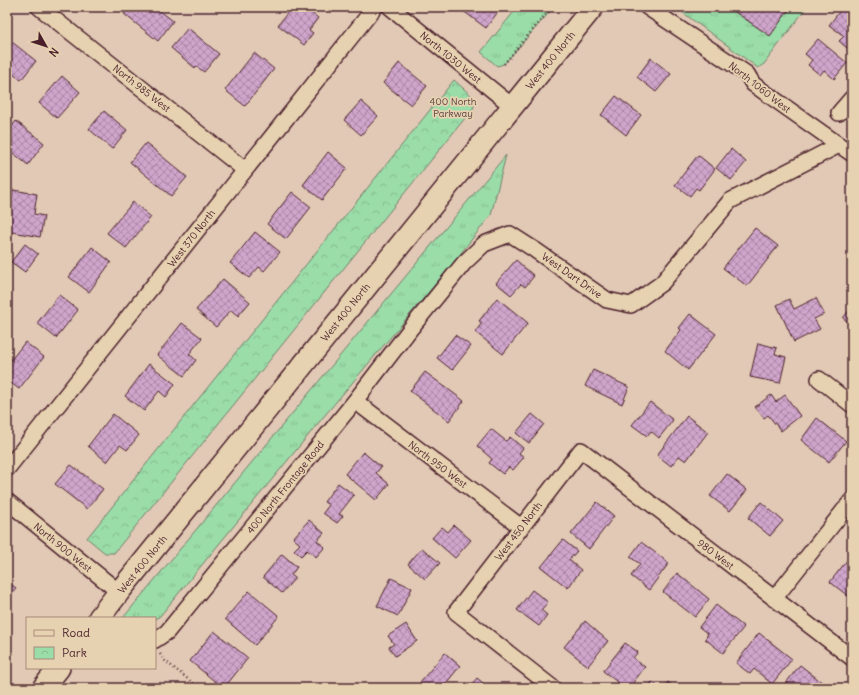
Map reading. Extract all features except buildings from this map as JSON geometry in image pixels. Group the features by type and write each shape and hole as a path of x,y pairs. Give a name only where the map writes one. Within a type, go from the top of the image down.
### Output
{"main road":[{"name":"West 400 North","path":"100,617 593,7"},
{"path":"43,688 58,669"}],"street":[{"name":"North 985 West","path":"39,7 245,170"},
{"name":"West 370 North","path":"7,469 375,7"},
{"name":"North 1030 West","path":"390,7 512,106"},
{"name":"North 1060 West","path":"647,7 747,74 753,84 852,154"},
{"path":"839,113 852,98"},
{"name":"West Dart Drive","path":"411,328 464,263 484,244 510,234 607,300 631,304 662,283 730,201 839,145"},
{"name":"400 North Frontage Road","path":"156,645 355,401 411,328"},
{"path":"819,379 852,405"},
{"name":"North 950 West","path":"355,401 521,527"},
{"name":"West 450 North","path":"553,688 456,612 581,450"},
{"name":"980 West","path":"581,450 852,658"},
{"path":"774,598 852,500"},
{"name":"North 900 West","path":"7,501 119,592"}],"path":[{"path":"504,64 552,7"},
{"path":"156,645 164,660 199,688"}],"green space":[{"path":"518,7 554,7 504,64 497,66 481,52"},
{"path":"675,7 728,7 770,36 791,7 807,7 764,64 758,68"},
{"name":"400 North Parkway","path":"454,80 473,97 474,107 114,553 105,553 87,538"},
{"path":"506,155 491,215 449,268 320,421 160,616 156,618 156,617 124,617"}]}
